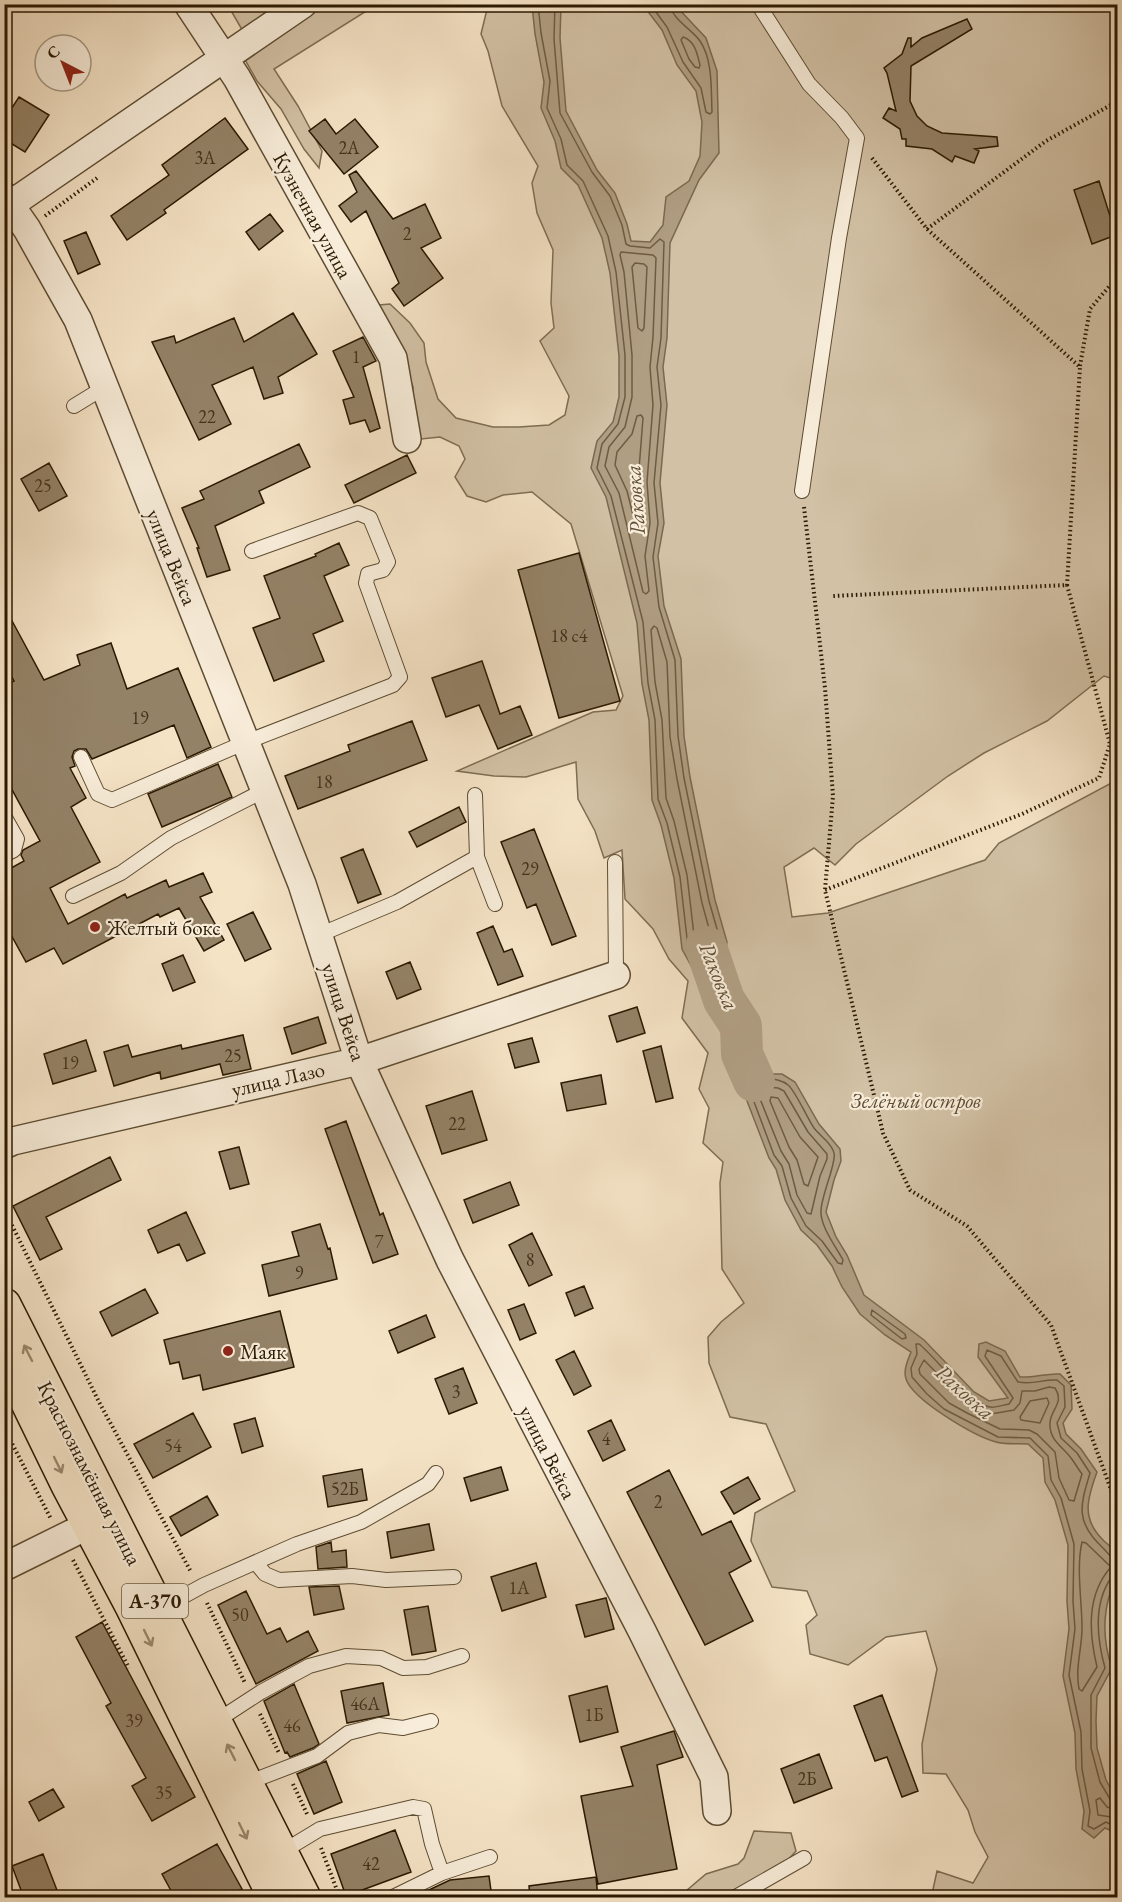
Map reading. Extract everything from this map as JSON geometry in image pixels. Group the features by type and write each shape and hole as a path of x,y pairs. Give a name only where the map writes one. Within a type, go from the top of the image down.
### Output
{"highway":[{"name":"Краснознамённая улица","path":"4,1305 54,1431 76,1532 132,1606 275,1898"},
{"name":"Краснознамённая улица","path":"4,1355 54,1431 160,1609 304,1898"}],"street":[{"name":"Кузнечная улица","path":"188,4 224,57 393,358 407,439"},
{"path":"7,203 303,4"},
{"name":"улица Вейса","path":"7,203 27,229 78,320 302,884 359,1061 450,1260 642,1631 714,1777 717,1811"},
{"name":"улица Лазо","path":"4,1145 13,1141 359,1061 616,975"},
{"path":"4,1567 76,1532"}],"lane":[{"path":"758,4 809,84 842,117 856,138 802,491"},
{"path":"74,406 105,387"},
{"path":"81,758 98,794 112,801 246,742 393,685 400,676 366,583 368,574 383,570 388,562 370,518 358,513 252,551"},
{"path":"73,896 121,873 171,838 265,790"},
{"path":"475,795 477,857 495,904"},
{"path":"4,816 17,839 14,850 4,855"},
{"path":"319,935 397,902 477,857"},
{"path":"615,862 616,975"},
{"path":"160,1609 200,1587 297,1544 361,1522 428,1484 436,1473"},
{"path":"256,1563 265,1574 279,1580 352,1576 386,1580 454,1577"},
{"path":"215,1722 309,1666 345,1656 381,1658 403,1668 427,1667 462,1656"},
{"path":"246,1783 317,1756 348,1733 379,1725 403,1728 431,1721"},
{"path":"282,1852 320,1829 413,1807 424,1809 442,1873"},
{"path":"391,1898 442,1873 490,1857"},
{"path":"734,1898 804,1858"}],"path":[{"path":"927,229 1046,141 1118,101"},
{"path":"856,138 927,229 1080,367"},
{"path":"825,890 1022,814 1099,778 1110,744 1067,585 1080,367 1090,309 1118,276"},
{"path":"802,491 825,688 832,796 825,890 883,1133 910,1190 967,1226 1051,1324 1118,1509"},
{"path":"833,596 1067,585"},
{"path":"4,1209 99,1402 200,1587 315,1832 340,1898"},
{"path":"4,1428 76,1532 133,1676"}],"green space":[{"path":"232,4 376,5 274,69 298,106 322,151 319,168 304,149 281,109 257,81 234,40 244,33 230,9"},
{"name":"Зелёный остров","path":"488,5 1117,5 1117,680 1104,676 1047,721 984,753 948,776 856,844 835,865 814,848 784,867 792,917 828,913 985,860 999,843 1117,780 1117,1897 934,1897 932,1894 937,1871 973,1883 988,1857 975,1832 968,1810 946,1774 923,1773 922,1744 937,1669 926,1631 886,1637 848,1665 810,1654 806,1625 817,1615 807,1591 772,1587 751,1541 755,1513 795,1491 766,1424 730,1417 709,1363 708,1337 721,1322 744,1303 722,1269 720,1183 723,1162 703,1143 709,1108 699,1089 708,1053 682,1018 688,981 669,959 653,929 625,899 622,850 604,858 595,831 578,799 576,762 526,777 457,771 593,712 616,710 623,696 571,524 532,492 503,495 486,502 467,496 455,477 465,459 459,446 440,437 421,439 412,414 413,387 379,305 390,304 410,323 424,343 426,362 438,399 456,418 493,427 519,427 549,425 565,415 569,396 540,341 554,328 551,303 553,250 537,213 532,183 538,166 502,106 488,51 481,34"},
{"path":"754,1831 791,1833 796,1851 767,1883 747,1897 688,1897 686,1891 706,1874 738,1864 744,1858"}],"water":[{"path":"532,5 561,5 560,38 566,111 597,170 615,193 631,241 650,242 663,225 666,197 689,181 700,156 702,122 696,91 677,65 662,30 643,5 675,5 706,38 717,71 719,153 699,180 670,243 667,338 663,367 667,405 660,483 664,523 658,556 664,606 681,659 684,736 690,777 715,900 727,942 722,972 724,1000 716,999 694,971 682,949 674,878 661,825 652,800 649,720 642,684 637,623 606,497 591,468 597,441 613,422 619,397 619,356 610,273 602,238 578,185 561,168 555,141 541,108 544,82"},
{"path":"732,1024 751,1031 750,1055 755,1071 782,1074 795,1082 819,1124 840,1149 841,1161 826,1212 864,1295 924,1340 974,1392 989,1401 1008,1398 978,1357 979,1344 986,1342 1005,1351 1020,1377 1060,1374 1071,1385 1072,1409 1063,1423 1066,1434 1081,1449 1097,1472 1089,1500 1089,1517 1097,1533 1118,1559 1118,1572 1108,1600 1105,1620 1105,1639 1112,1668 1097,1696 1096,1721 1097,1748 1106,1780 1117,1800 1117,1881 1112,1831 1105,1828 1094,1838 1082,1829 1084,1811 1076,1769 1075,1733 1063,1676 1069,1629 1068,1545 1055,1500 1045,1482 1043,1458 1028,1444 1000,1443 974,1433 932,1407 911,1387 905,1372 911,1352 885,1335 860,1314 842,1287 832,1266 817,1245 801,1230 785,1200 776,1169 769,1158 737,1075 728,1041"}],"building":[{"path":"967,19 972,29 911,66 910,101 917,116 927,126 942,133 997,137 998,146 975,149 979,151 974,163 955,156 952,162 932,149 906,146 906,139 902,139 900,129 883,118 889,108 896,111 884,68 902,54 908,38 911,38 911,47 922,38"},
{"path":"19,97 49,115 25,152 4,139 4,120"},
{"path":"225,118 248,149 164,210 166,213 127,240 111,216 169,175 162,165"},
{"path":"325,119 336,134 355,119 378,147 344,174 309,131"},
{"path":"356,171 393,219 425,204 441,238 421,248 443,278 404,306 392,289 399,283 366,211 351,222 339,206 357,192 349,175"},
{"path":"1099,181 1116,235 1092,244 1074,190"},
{"path":"270,214 283,231 259,250 246,232"},
{"path":"86,232 100,264 78,274 64,241"},
{"path":"293,313 317,354 278,377 283,393 264,399 253,367 212,385 231,424 199,440 152,342 174,336 176,343 234,318 244,342"},
{"path":"363,337 376,361 363,367 380,428 370,432 365,420 350,424 343,400 354,397 333,351"},
{"path":"299,444 310,467 259,491 264,503 215,526 230,570 207,577 197,548 199,548 182,508 204,499 200,491"},
{"path":"407,455 416,473 354,503 345,485"},
{"path":"49,463 67,496 39,511 21,479"},
{"path":"339,543 349,565 324,576 343,621 313,634 324,661 274,681 253,628 280,618 264,576 316,556 315,554"},
{"path":"579,553 620,701 559,718 518,570"},
{"path":"4,606 44,680 80,665 77,655 111,643 127,689 178,668 211,747 187,758 174,725 92,759 86,749 74,751 72,757 75,766 70,768 86,798 71,807 100,862 50,888 68,924 125,894 127,898 166,880 169,887 203,873 212,892 200,897 224,940 204,951 179,908 160,917 158,914 63,964 54,948 26,962 4,922 4,872 24,861 21,855 23,850 40,841 4,775 4,686 14,681 4,663"},
{"path":"482,661 500,714 520,706 532,735 498,749 479,705 446,717 432,678"},
{"path":"412,721 427,760 298,809 285,776 350,751 348,745"},
{"path":"218,764 232,797 162,827 148,794"},
{"path":"459,807 466,822 417,847 409,832"},
{"path":"534,829 576,936 552,945 536,904 527,908 501,842"},
{"path":"363,849 381,894 358,903 341,858"},
{"path":"253,912 271,949 245,961 227,924"},
{"path":"493,926 504,952 512,949 523,976 498,985 477,933"},
{"path":"183,955 195,982 173,991 162,964"},
{"path":"410,962 421,989 397,999 386,972"},
{"path":"637,1007 645,1033 617,1042 609,1016"},
{"path":"318,1017 326,1043 292,1054 284,1028"},
{"path":"243,1035 251,1069 223,1075 220,1064 161,1079 160,1072 114,1086 104,1052 128,1045 132,1057 181,1045 182,1049"},
{"path":"532,1038 539,1062 515,1068 508,1044"},
{"path":"86,1040 96,1071 53,1084 44,1054"},
{"path":"661,1046 673,1098 656,1102 643,1051"},
{"path":"601,1075 606,1104 567,1111 561,1083"},
{"path":"472,1091 487,1140 442,1154 426,1106"},
{"path":"346,1121 380,1215 383,1213 398,1254 373,1263 325,1129"},
{"path":"239,1147 249,1184 230,1189 219,1152"},
{"path":"110,1157 121,1180 46,1217 62,1249 40,1260 13,1206"},
{"path":"510,1182 519,1205 473,1223 464,1200"},
{"path":"186,1212 205,1253 187,1261 179,1244 158,1253 148,1230"},
{"path":"320,1224 328,1249 330,1248 337,1279 269,1296 262,1265 299,1256 292,1232"},
{"path":"532,1233 552,1275 529,1286 509,1245"},
{"path":"584,1286 593,1308 575,1316 566,1293"},
{"path":"145,1289 158,1313 112,1336 100,1312"},
{"path":"524,1304 536,1333 520,1340 508,1310"},
{"name":"Маяк","path":"280,1311 294,1367 203,1390 200,1375 183,1379 179,1362 170,1364 164,1340"},
{"path":"426,1315 435,1337 398,1353 389,1331"},
{"path":"574,1351 591,1386 574,1395 556,1360"},
{"path":"463,1368 477,1403 449,1414 435,1379"},
{"path":"193,1413 211,1447 153,1478 134,1444"},
{"path":"255,1418 263,1446 242,1453 234,1424"},
{"path":"611,1420 625,1450 603,1461 588,1431"},
{"path":"501,1467 508,1490 471,1501 464,1478"},
{"path":"362,1469 367,1500 328,1507 323,1476"},
{"path":"669,1470 702,1535 731,1521 751,1561 729,1573 753,1621 705,1645 627,1492"},
{"path":"748,1477 760,1499 734,1514 721,1492"},
{"path":"207,1496 218,1515 181,1536 170,1517"},
{"path":"429,1524 434,1550 391,1558 387,1532"},
{"path":"331,1542 332,1552 346,1550 347,1567 318,1569 316,1547"},
{"path":"536,1563 546,1597 502,1611 491,1577"},
{"path":"339,1586 344,1609 314,1615 309,1587"},
{"path":"246,1591 267,1634 280,1628 287,1642 308,1631 318,1651 256,1684 218,1605"},
{"path":"606,1598 614,1629 585,1637 576,1605"},
{"path":"428,1606 436,1651 412,1655 404,1610"},
{"path":"102,1622 195,1797 152,1821 132,1786 146,1778 106,1706 111,1703 76,1637"},
{"path":"383,1683 389,1715 347,1723 341,1691"},
{"path":"294,1684 319,1744 290,1757 287,1752 285,1753 264,1701"},
{"path":"607,1686 618,1732 580,1742 569,1696"},
{"path":"882,1695 918,1791 902,1797 887,1757 875,1761 854,1706"},
{"path":"674,1731 683,1757 657,1765 677,1869 598,1884 581,1796 633,1786 621,1747"},
{"path":"819,1754 832,1788 794,1803 781,1769"},
{"path":"326,1761 342,1802 314,1814 297,1774"},
{"path":"53,1789 64,1807 39,1821 29,1802"},
{"path":"395,1830 411,1872 346,1896 331,1854"},
{"path":"217,1844 242,1889 225,1898 175,1898 162,1874"},
{"path":"43,1854 60,1898 24,1898 12,1866"},
{"path":"489,1876 492,1898 412,1898 450,1880"},
{"path":"596,1877 598,1898 530,1898 529,1886"}],"waterway":[{"name":"Раковка","path":"706,947 724,1000 741,1026 742,1054 754,1081"}],"place":[{"name":"Желтый бокс","path":"95,927"},
{"name":"Маяк","path":"228,1351"}]}
